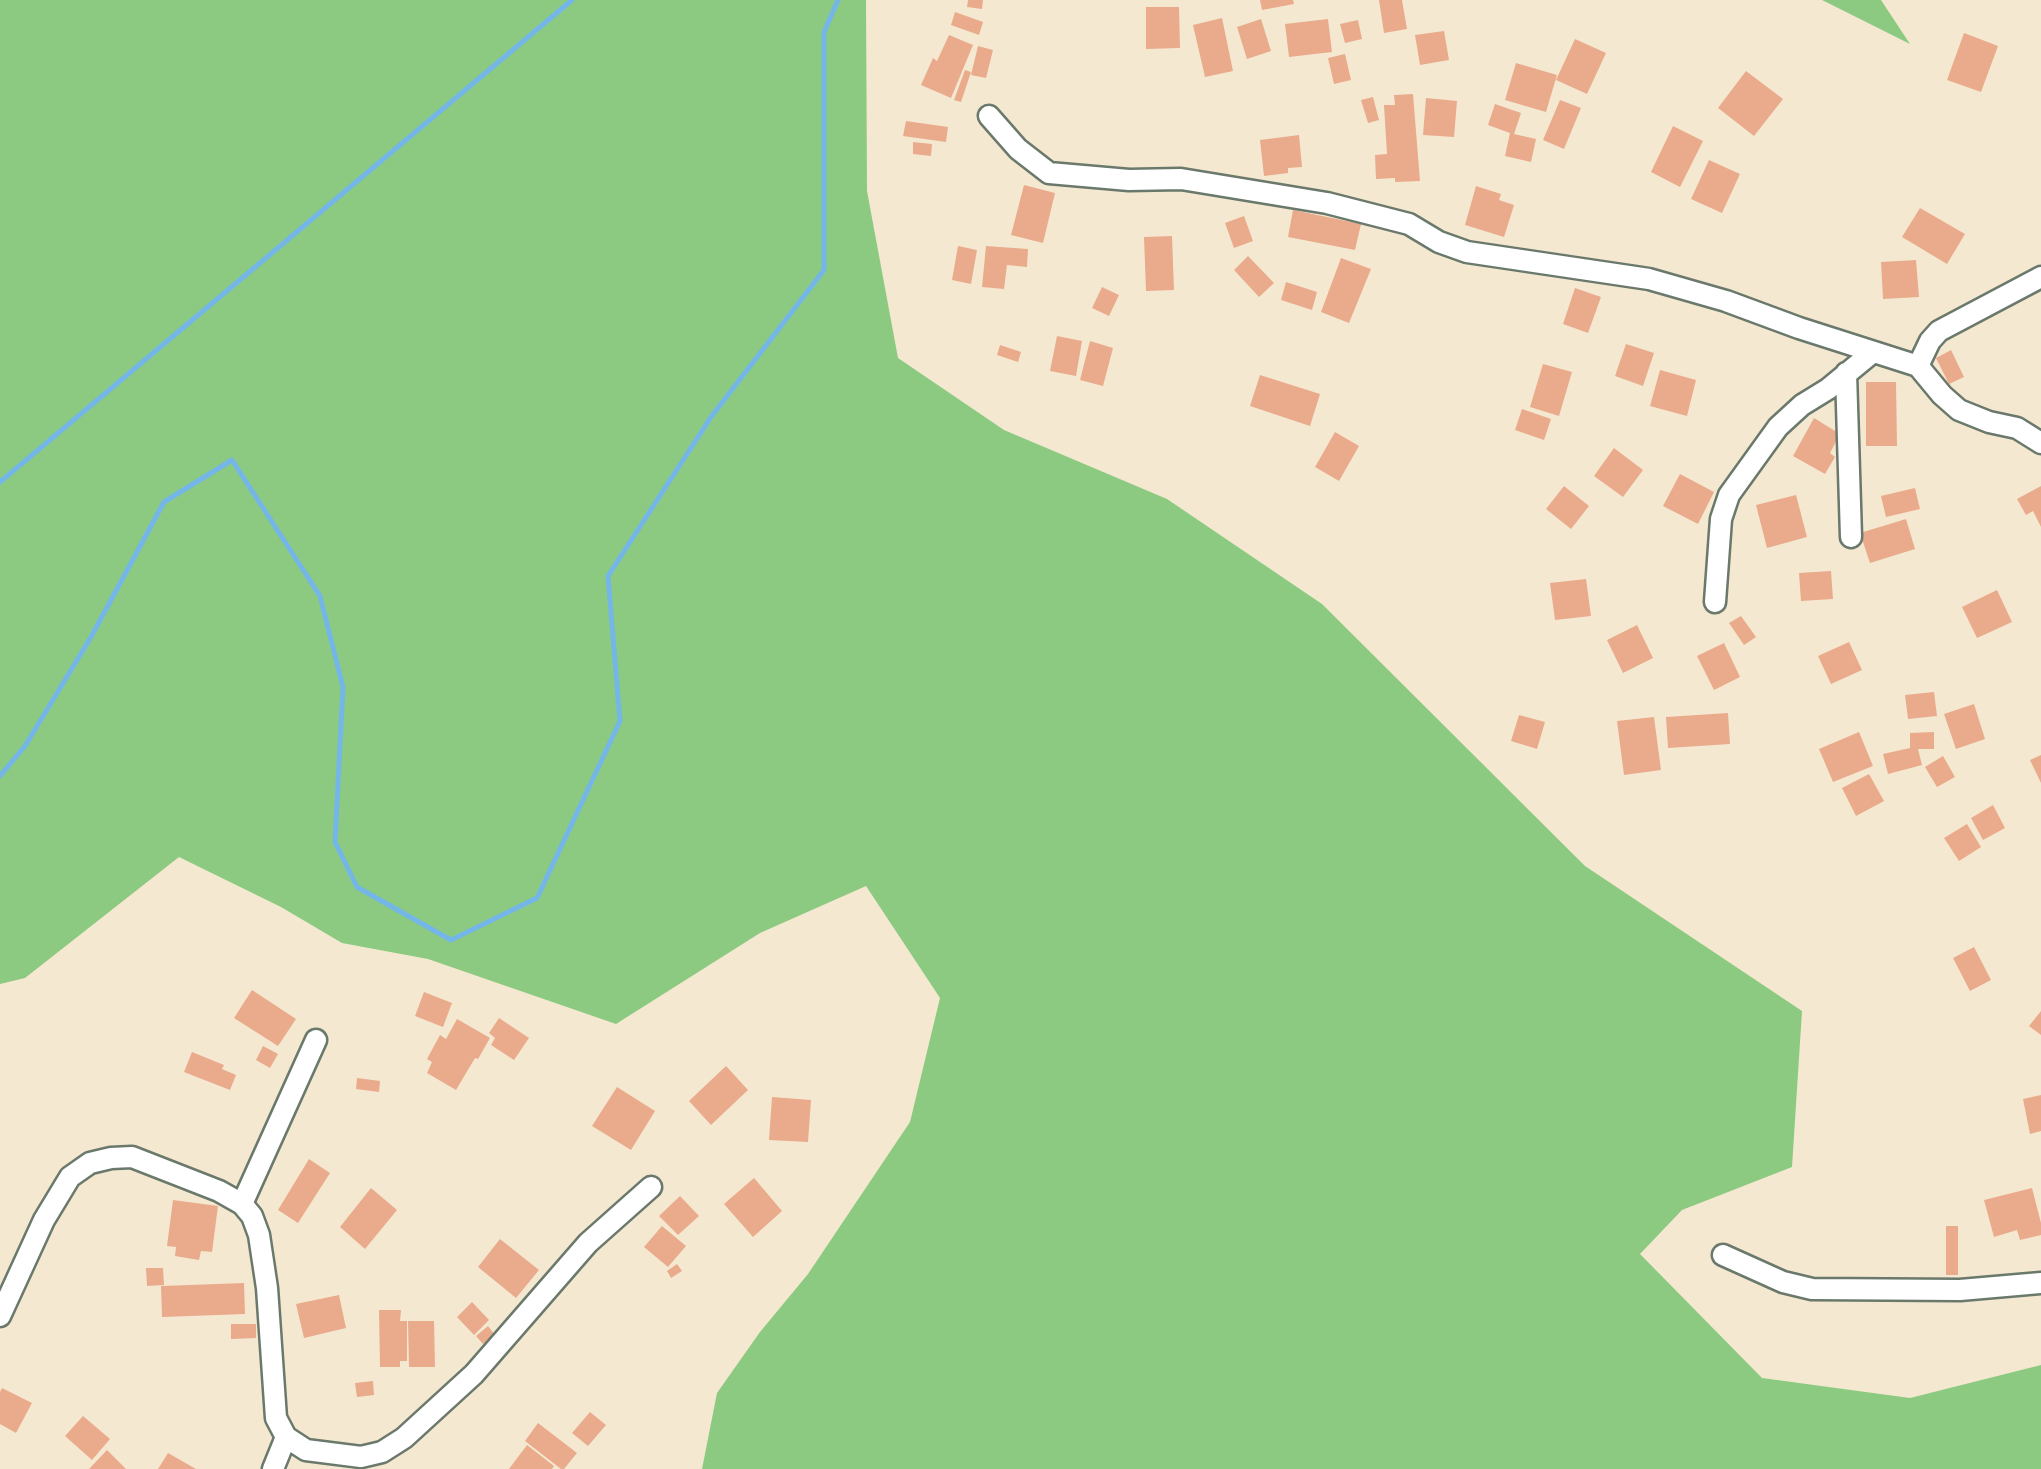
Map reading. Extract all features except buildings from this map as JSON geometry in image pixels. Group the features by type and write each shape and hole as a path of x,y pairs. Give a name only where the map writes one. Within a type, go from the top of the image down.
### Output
{"street":[{"path":"989,116 1018,149 1049,173 1129,180 1180,178 1327,204 1409,224 1438,242 1467,252 1649,279 1726,301 1918,366 1959,410 2017,428 2041,443"},
{"path":"1918,366 1939,331 2041,277"},
{"path":"1715,602 1722,519 1730,495 1778,427 1873,352"},
{"path":"1846,373 1851,538"},
{"path":"242,1204 316,1040"},
{"path":"0,1316 44,1220 70,1177 90,1163 132,1157 219,1191 242,1204 252,1216 258,1234 267,1288 276,1418 286,1437 306,1450 366,1463 404,1438 474,1374 588,1243 650,1187"},
{"path":"1723,1255 1783,1282 1812,1288 1960,1290 2041,1283"},
{"path":"273,1469 286,1437"}],"green space":[{"path":"0,0 866,0 867,191 898,358 1004,430 1167,499 1322,604 1585,866 1802,1011 1792,1167 1682,1210 1640,1254 1762,1378 1910,1398 2041,1365 2041,1469 702,1469 717,1393 808,1274 910,1122 940,998 866,886 760,933 616,1024 428,959 342,943 281,907 179,857 25,978 0,984"},
{"path":"1822,0 1881,0 1910,44"}],"waterway":[{"path":"0,482 572,0"},
{"path":"0,776 25,746 91,637 164,502 232,460 320,596 343,687 335,842 357,887 451,940 537,898 620,721 608,576 711,417 824,270 824,32 838,0"}]}
